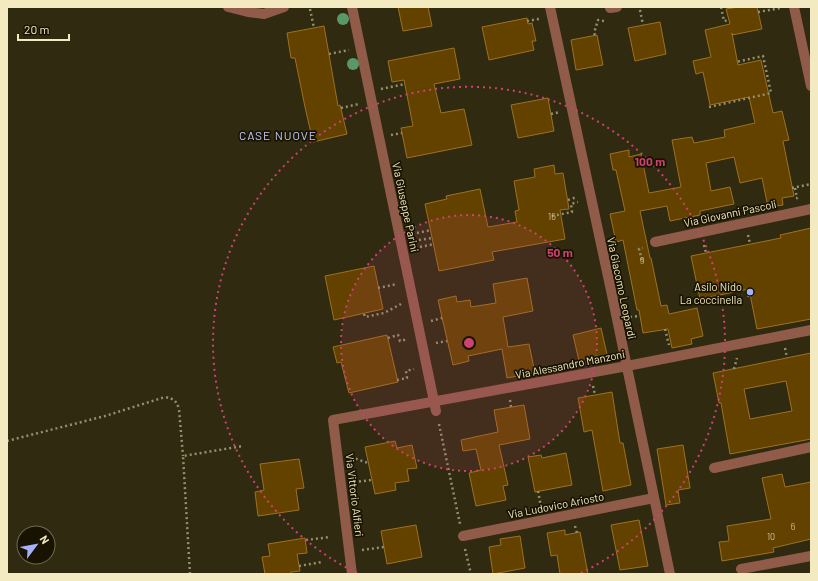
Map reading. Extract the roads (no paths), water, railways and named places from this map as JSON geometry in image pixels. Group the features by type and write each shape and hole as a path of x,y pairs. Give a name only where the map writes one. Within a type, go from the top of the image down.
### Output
{"street":[{"path":"228,7 264,14 284,7"},
{"name":"Via Giuseppe Parini","path":"352,7 435,407"},
{"name":"Via Giacomo Leopardi","path":"550,7 670,574"},
{"path":"794,7 811,86"},
{"name":"Via Giovanni Pascoli","path":"655,242 811,209"},
{"name":"Via Alessandro Manzoni","path":"333,420 435,407 627,366 811,330"},
{"name":"Via Vittorio Alfieri","path":"333,420 352,574"},
{"path":"714,468 811,447"},
{"name":"Via Ludovico Ariosto","path":"463,536 654,498"},
{"path":"741,569 811,556"}],"place":[{"name":"Asilo Nido La coccinella","path":"750,292"}],"district":[{"name":"CASE NUOVE","path":"278,135"}]}
